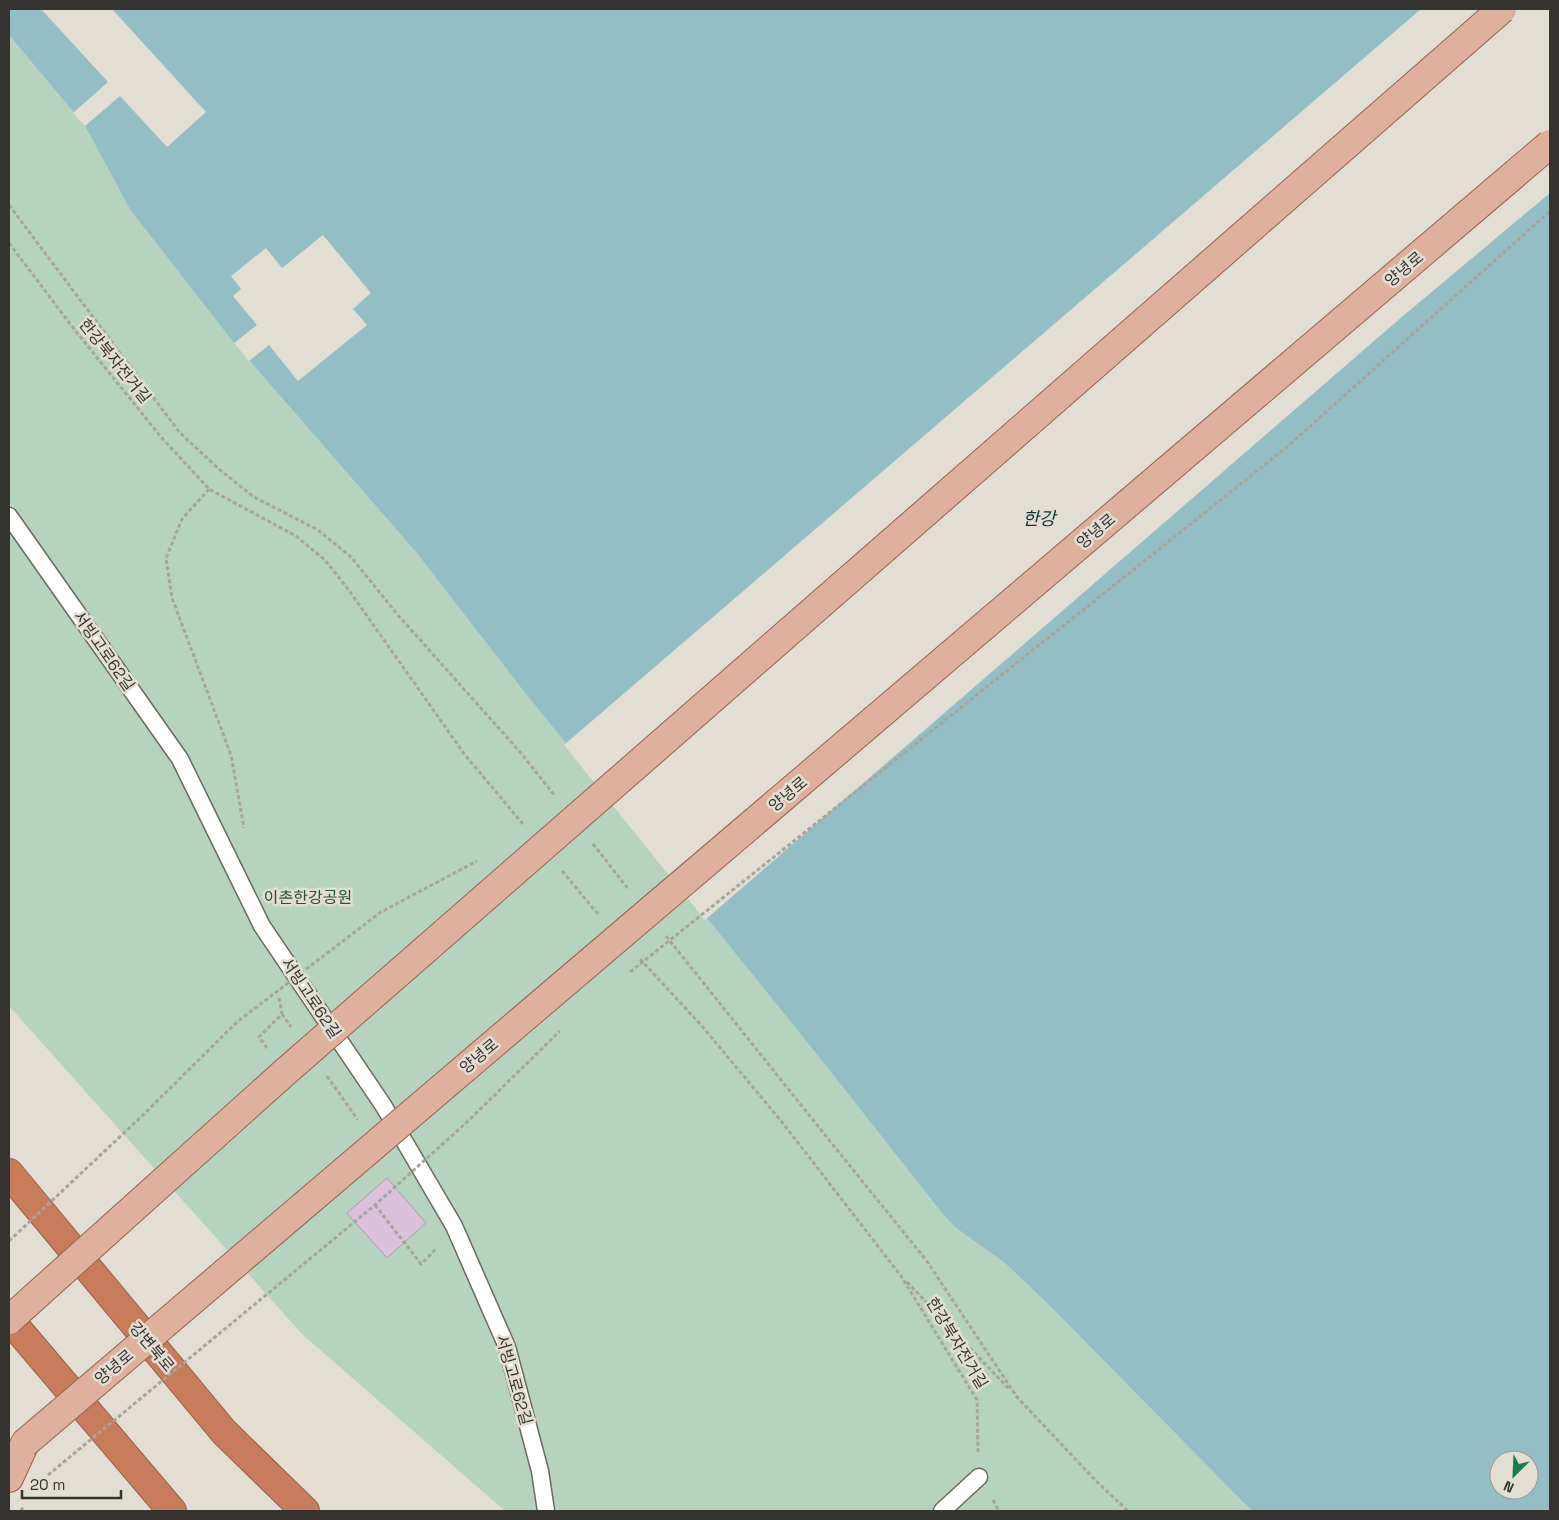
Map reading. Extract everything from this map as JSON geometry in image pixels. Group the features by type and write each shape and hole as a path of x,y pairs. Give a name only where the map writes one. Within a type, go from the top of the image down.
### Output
{"highway":[{"name":"강변북로","path":"9,1173 224,1432 305,1511"},
{"path":"9,1319 172,1511"}],"main road":[{"path":"9,1319 284,1073 1502,9"},
{"name":"양녕로","path":"17,1450 1550,144"},
{"path":"9,1478 17,1450"}],"lane":[{"name":"서빙고로62길","path":"9,516 180,759 262,926 383,1105 454,1226 507,1347 540,1471 546,1511"},
{"path":"942,1511 979,1476"}],"path":[{"path":"9,205 180,433 220,470 254,497 318,530 351,557 398,615 520,752 557,797 551,802"},
{"path":"626,974 1287,447 1550,211"},
{"name":"한강북자전거길","path":"9,243 74,329 161,437 209,489 182,519 166,558 172,598 231,755 245,831"},
{"path":"521,826 528,820"},
{"path":"587,837 630,891"},
{"path":"9,1241 142,1116 237,1022 381,912 484,855"},
{"path":"661,929 926,1260 1016,1397 1128,1511"},
{"path":"276,988 282,1014 258,1037 284,1073"},
{"path":"48,1476 375,1205 467,1122 566,1026"},
{"path":"375,1205 421,1264 444,1240 454,1226"},
{"name":"한강북자전거길","path":"1000,1511 979,1476 977,1400 902,1276 1016,1397"}],"green space":[{"name":"이촌한강공원","path":"9,35 85,126 131,211 234,343 416,552 522,689 819,1057 942,1213 956,1228 1005,1263 1050,1306 1252,1511 505,1511 302,1334 9,1006"}],"water":[{"name":"한강","path":"9,9 1550,9 1550,1511 1252,1511 1050,1306 1005,1263 956,1228 942,1213 819,1057 522,689 416,552 234,343 131,211 85,126 9,35"}],"pier":[{"path":"41,9 112,9 206,112 167,147 120,96 85,126 73,113 108,82"},
{"path":"1421,9 1550,9 1550,193 1403,316 705,920 564,745"},
{"path":"323,235 371,293 353,309 367,325 298,381 269,345 249,361 234,343 257,325 233,296 241,289 231,276 266,248 282,268"}],"building":[{"path":"387,1178 426,1223 387,1258 347,1213"}]}
